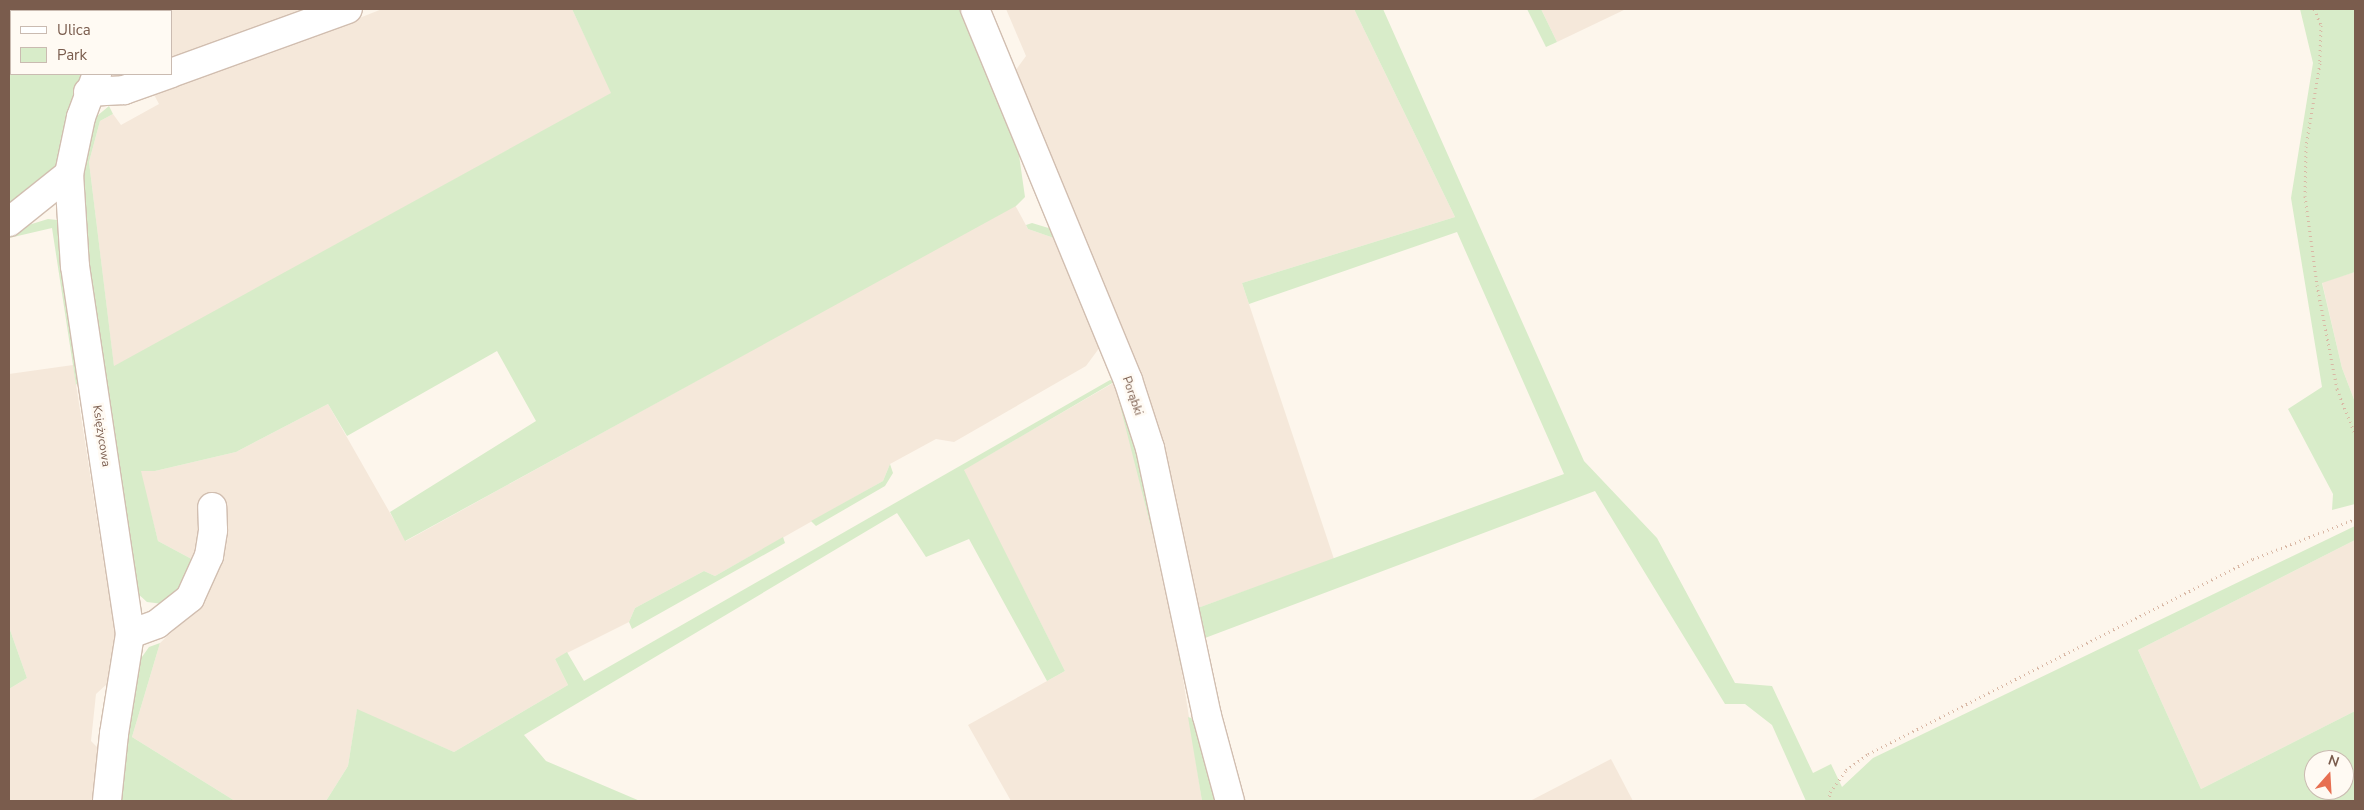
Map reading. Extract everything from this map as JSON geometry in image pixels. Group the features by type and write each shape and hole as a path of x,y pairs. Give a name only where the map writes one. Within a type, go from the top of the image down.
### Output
{"street":[{"path":"172,72 348,9"},
{"name":"Porąbki","path":"975,9 1128,380 1150,448 1207,716 1230,801"},
{"path":"93,83 124,90 165,75"},
{"name":"Księżycowa","path":"93,83 69,174 75,266 130,634 114,734 107,801"},
{"path":"9,222 69,174"},
{"path":"130,634 157,624 190,598 209,556 213,530 212,507"}],"path":[{"path":"2314,9 2321,25 2320,62 2306,146 2305,196 2317,285 2337,389 2355,434"},
{"path":"1829,801 1830,792 1846,770 1868,754 2253,558 2355,518"}],"shaded area":[{"path":"326,9 172,60 172,10 165,10"},
{"path":"382,9 572,9 612,93 114,367 89,162 100,121 113,114 121,125 159,104 151,89 214,68 269,54"},
{"path":"1006,9 1354,9 1455,217 1242,283 1334,559 1195,609 1015,71 1026,56"},
{"path":"1541,9 1626,9 1557,42"},
{"path":"1015,205 1028,229 1054,238 1100,347 1086,366 954,442 936,439 890,464 883,481 715,576 704,571 635,608 629,622 555,659 568,685 454,752 357,710 348,766 326,801 235,801 132,737 160,643 190,615 199,563 158,541 140,471 155,471 236,452 328,404 406,541"},
{"path":"2355,272 2355,402 2342,368 2322,282"},
{"path":"73,365 115,634 108,683 96,694 91,741 100,750 93,801 9,801 9,689 27,678 9,627 9,374"},
{"path":"1115,382 1173,614 1202,801 1011,801 968,725 1065,671 963,470"},
{"path":"2355,540 2355,711 2201,789 2138,650"},
{"path":"1611,759 1633,801 1530,801"}],"green space":[{"path":"9,9 54,10 10,10 10,75 85,75 61,171 9,215"},
{"path":"572,9 962,9 1018,148 1025,197 1016,206 405,541 390,512 536,421 497,351 347,436 328,404 236,452 155,471 141,471 158,541 199,563 192,580 163,604 147,602 136,592 92,330 82,187 83,160 97,116 109,106 113,114 100,121 89,162 114,366 611,93"},
{"path":"1354,9 1383,9 1584,461 1657,538 1735,683 1772,686 1813,773 1831,764 1842,787 1873,758 2355,526 2355,540 2138,650 2201,789 2355,711 2355,801 1806,801 1772,725 1745,704 1725,704 1595,491 1205,638 1195,609 1564,474 1457,232 1249,304 1242,283 1455,217"},
{"path":"1527,9 1541,9 1557,42 1546,47"},
{"path":"2300,9 2355,9 2355,272 2322,283 2342,368 2355,402 2355,504 2332,510 2333,494 2288,409 2322,387 2291,198 2313,63"},
{"path":"48,219 57,220 62,225 82,375 76,385 52,228 9,238 9,231"},
{"path":"1032,223 1055,230 1077,293 1054,238 1028,229 1026,225"},
{"path":"1110,380 1115,382 1126,401 1187,659 1180,664 1173,614 1114,382 964,470 1065,671 1047,681 969,539 926,557 897,513 524,735 546,761 640,801 326,801 348,766 357,709 454,752 568,685 555,659 567,652 584,681"},
{"path":"890,464 893,473 885,486 816,526 811,521 883,481"},
{"path":"783,537 785,543 632,629 629,622 635,608 704,571 715,576"},
{"path":"9,627 27,678 9,689"},
{"path":"160,643 132,737 235,801 117,801 137,664 149,647"},
{"path":"1188,717 1200,721 1217,801 1202,801"}]}
